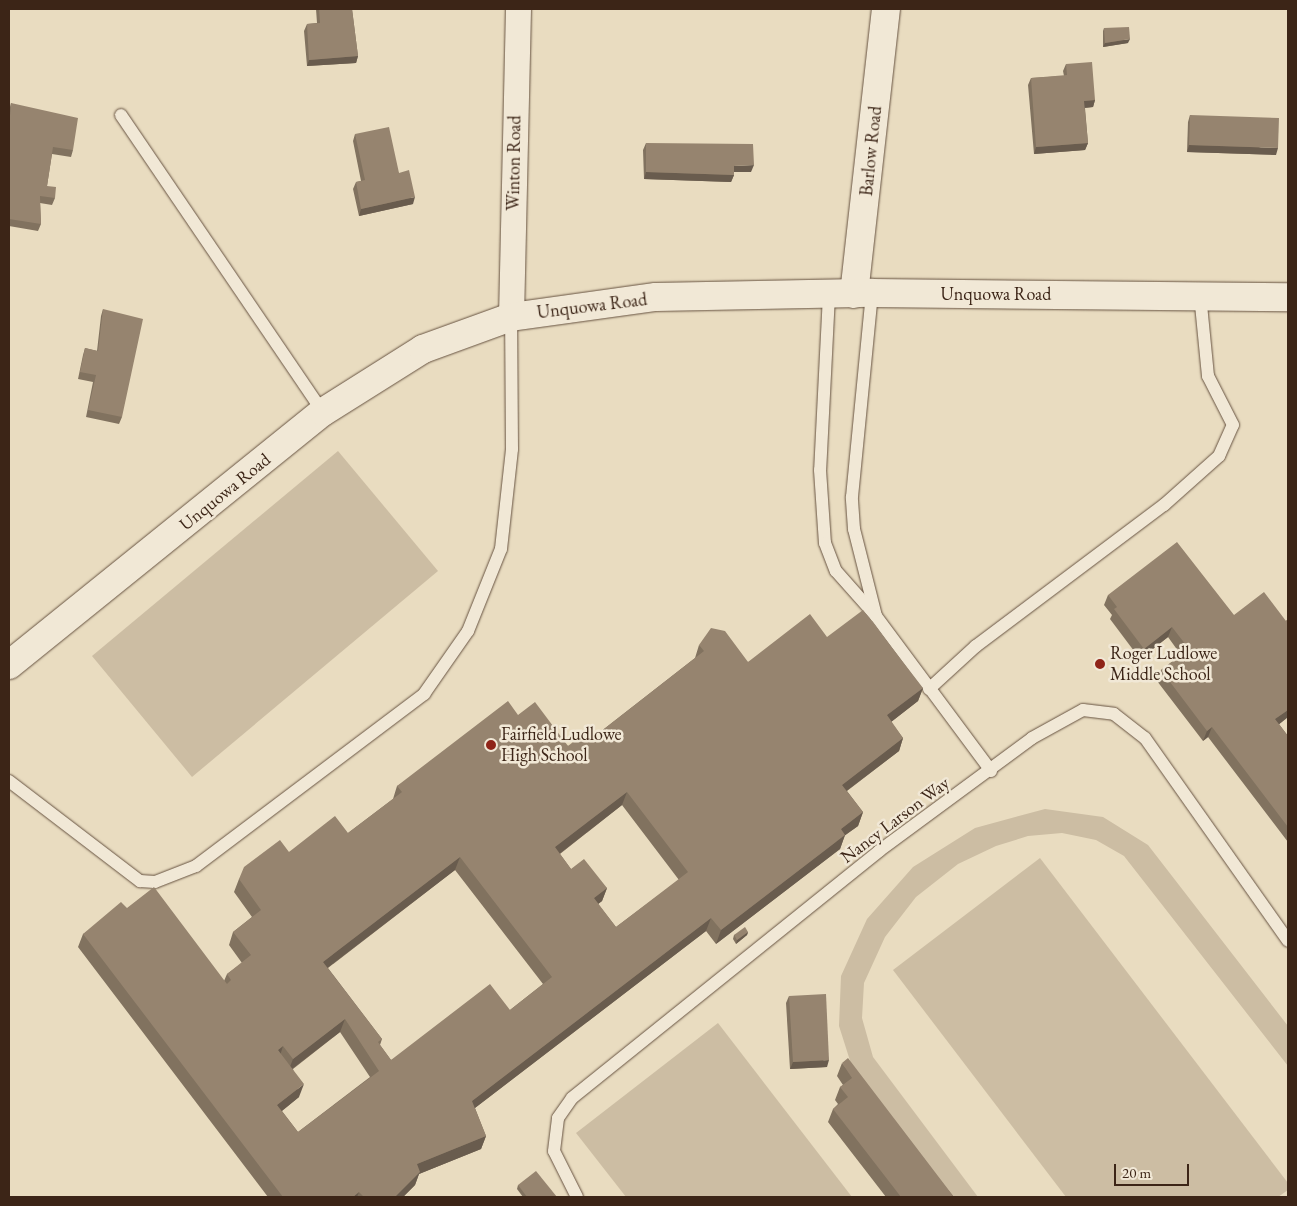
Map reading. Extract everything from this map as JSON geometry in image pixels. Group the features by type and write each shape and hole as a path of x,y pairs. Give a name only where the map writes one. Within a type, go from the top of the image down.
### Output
{"street":[{"name":"Winton Road","path":"510,317 518,9"},
{"name":"Barlow Road","path":"852,294 886,9"},
{"name":"Unquowa Road","path":"9,665 323,412 423,349 510,317 656,297 852,294 1200,294 1288,297"}],"lane":[{"path":"121,115 323,412"},
{"path":"852,294 820,470 825,542 836,571 876,616 991,771"},
{"path":"852,294 852,497 854,529 876,616"},
{"path":"929,689 976,646 1215,461 1233,425 1212,386 1200,294"},
{"path":"9,781 140,881 155,882 196,866 424,694 468,631 502,550 512,449 510,317"},
{"name":"Nancy Larson Way","path":"577,1197 554,1151 558,1118 572,1098 879,851 1053,724 1083,710 1114,714 1127,721 1145,738 1288,940"}],"shaded area":[{"path":"338,451 438,571 192,777 92,656"},
{"path":"1045,809 1103,817 1148,845 1288,1026 1288,1066 1124,856 1096,840 1062,833 1028,836 996,846 958,864 916,897 885,937 864,983 862,1018 873,1057 978,1197 947,1197 853,1070 839,1026 841,976 867,919 913,867 975,828"},
{"path":"1040,858 1288,1183 1288,1190 1278,1197 1066,1197 893,970"},
{"path":"718,1023 852,1197 626,1197 576,1133"}],"building":[{"path":"319,9 352,9 358,56 309,60 307,24 320,23"},
{"path":"1129,27 1130,39 1105,43 1104,28"},
{"path":"1092,62 1095,100 1084,101 1088,143 1036,147 1031,78 1067,75 1066,64"},
{"path":"11,103 78,118 73,150 53,147 47,186 56,187 55,198 40,196 41,224 9,219 9,128"},
{"path":"1190,115 1279,118 1278,148 1189,145"},
{"path":"389,127 399,173 409,170 415,197 361,209 356,182 365,180 355,134"},
{"path":"646,143 753,144 754,165 734,166 734,175 646,172"},
{"path":"103,309 143,319 122,417 88,410 96,375 80,372 85,348 98,351"},
{"path":"1177,542 1234,615 1264,592 1286,621 1288,619 1288,710 1275,719 1288,736 1288,827 1212,727 1207,731 1161,670 1189,649 1172,627 1144,649 1114,609 1117,607 1108,595"},
{"path":"863,610 923,688 887,715 903,738 842,785 863,812 841,829 845,835 721,930 711,918 472,1101 486,1136 417,1164 420,1172 395,1197 364,1197 359,1192 353,1197 283,1197 83,934 121,902 127,908 154,887 227,984 231,980 227,974 251,955 233,932 261,910 239,879 244,867 280,840 289,852 335,816 348,833 402,792 397,786 508,701 518,715 535,702 568,746 590,729 595,736 704,651 699,645 711,628 725,631 748,662 810,614 827,637","holes":["627,792 688,872 616,927 594,898 607,888 584,859 571,869 555,847","460,857 552,977 510,1010 490,984 391,1060 378,1042 382,1039 323,962","345,1019 379,1071 298,1132 277,1105 304,1084 278,1050 283,1046 293,1059"]},
{"path":"745,927 748,932 737,940 734,935"},
{"path":"826,994 829,1060 793,1062 789,996"},
{"path":"848,1058 954,1197 901,1197 833,1109 848,1097 840,1087 852,1078 842,1063"},
{"path":"536,1171 557,1197 527,1197 518,1185"}],"place":[{"name":"Roger Ludlowe Middle School","path":"1100,664"},
{"name":"Fairfield Ludlowe High School","path":"491,745"}]}
